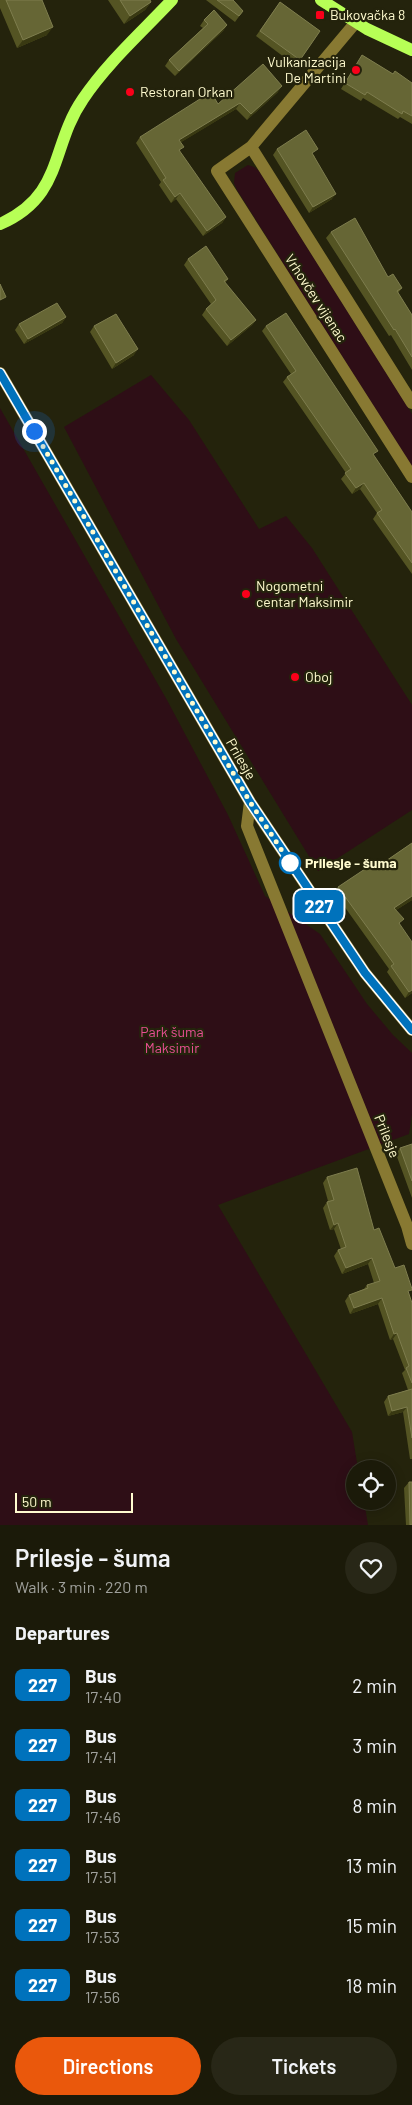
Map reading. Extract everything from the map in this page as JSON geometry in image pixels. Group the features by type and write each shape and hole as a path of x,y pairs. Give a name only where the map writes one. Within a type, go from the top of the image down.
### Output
{"main road":[{"path":"0,224 26,210 37,199 51,177 71,121 84,97 172,0"},
{"path":"321,0 356,22 412,50"}],"street":[{"name":"Vrhovčev vijenac","path":"356,22 251,147 217,171 412,477"},
{"name":"Vrhovčev vijenac","path":"251,147 412,403"},
{"name":"Prilesje","path":"0,373 250,802 248,826 406,1222 412,1244"},
{"path":"250,802 365,973 412,1030"}],"green space":[{"path":"248,165 259,171 412,414 412,467 237,190 234,183 235,173"},
{"name":"Nogometni centar Maksimir","path":"151,375 189,420 259,529 286,516 312,548 412,705 412,810 318,871 176,639 64,427"},
{"name":"Park šuma Maksimir","path":"0,408 167,700 228,815 265,896 320,934 367,1004 393,1035 412,1053 412,1114 409,1134 218,1205 352,1432 357,1460 346,1460 346,1510 366,1510 368,1525 0,1525"}],"building":[{"path":"6,0 42,0 53,27 23,40"},
{"path":"120,0 150,0 151,2 130,16"},
{"path":"217,0 233,0 243,11 239,16"},
{"path":"280,2 320,31 300,60 260,31"},
{"path":"214,10 227,25 179,71 169,60 208,24 204,20"},
{"path":"362,55 393,74 395,71 412,83 412,116 403,111 402,114 367,92 365,95 345,83"},
{"path":"263,64 282,86 251,114 240,103 179,140 184,147 179,150 226,217 207,231 180,193 175,197 163,180 166,178 140,137 211,92 218,104"},
{"path":"306,130 318,149 312,153 336,194 313,207 277,149"},
{"path":"355,218 388,277 393,274 402,288 397,291 412,315 412,357 331,232"},
{"path":"206,246 228,279 224,281 256,320 231,340 206,309 216,300 188,259"},
{"path":"0,284 6,297 0,300"},
{"path":"57,303 66,317 28,339 19,324"},
{"path":"286,313 378,451 373,454 412,512 412,563 377,513 382,510 364,483 356,488 345,473 351,469 287,377 296,371 266,326"},
{"path":"116,314 138,349 116,363 94,326"},
{"path":"412,843 412,896 394,908 404,919 399,923 412,942 412,990 409,992 391,966 394,964 338,887 377,861 380,865"},
{"path":"412,1144 412,1181 400,1148"},
{"path":"357,1168 374,1230 379,1228 395,1268 404,1265 412,1289 408,1291 412,1303 412,1383 406,1368 409,1366 397,1333 394,1334 382,1298 354,1308 349,1295 368,1288 367,1285 380,1281 372,1258 346,1268 338,1250 346,1247 338,1223 334,1225 327,1202 334,1200 327,1177"},
{"path":"412,1389 412,1438 407,1407 392,1411 388,1396"},
{"path":"409,1482 412,1482 412,1525 410,1525"}],"bus line":[{"name":"227","path":"0,373 250,802 365,973 391,1007 412,1030"}],"place":[{"name":"Bukovačka 8","path":"320,15"},
{"name":"Vulkanizacija De Martini","path":"356,70"},
{"name":"Restoran Orkan","path":"130,92"},
{"name":"Nogometni centar Maksimir","path":"246,594"},
{"name":"Oboj","path":"295,677"},
{"name":"Prilesje - šuma","path":"290,863"}],"route":[{"path":"34,431 250,802 294,869 290,863"}]}
